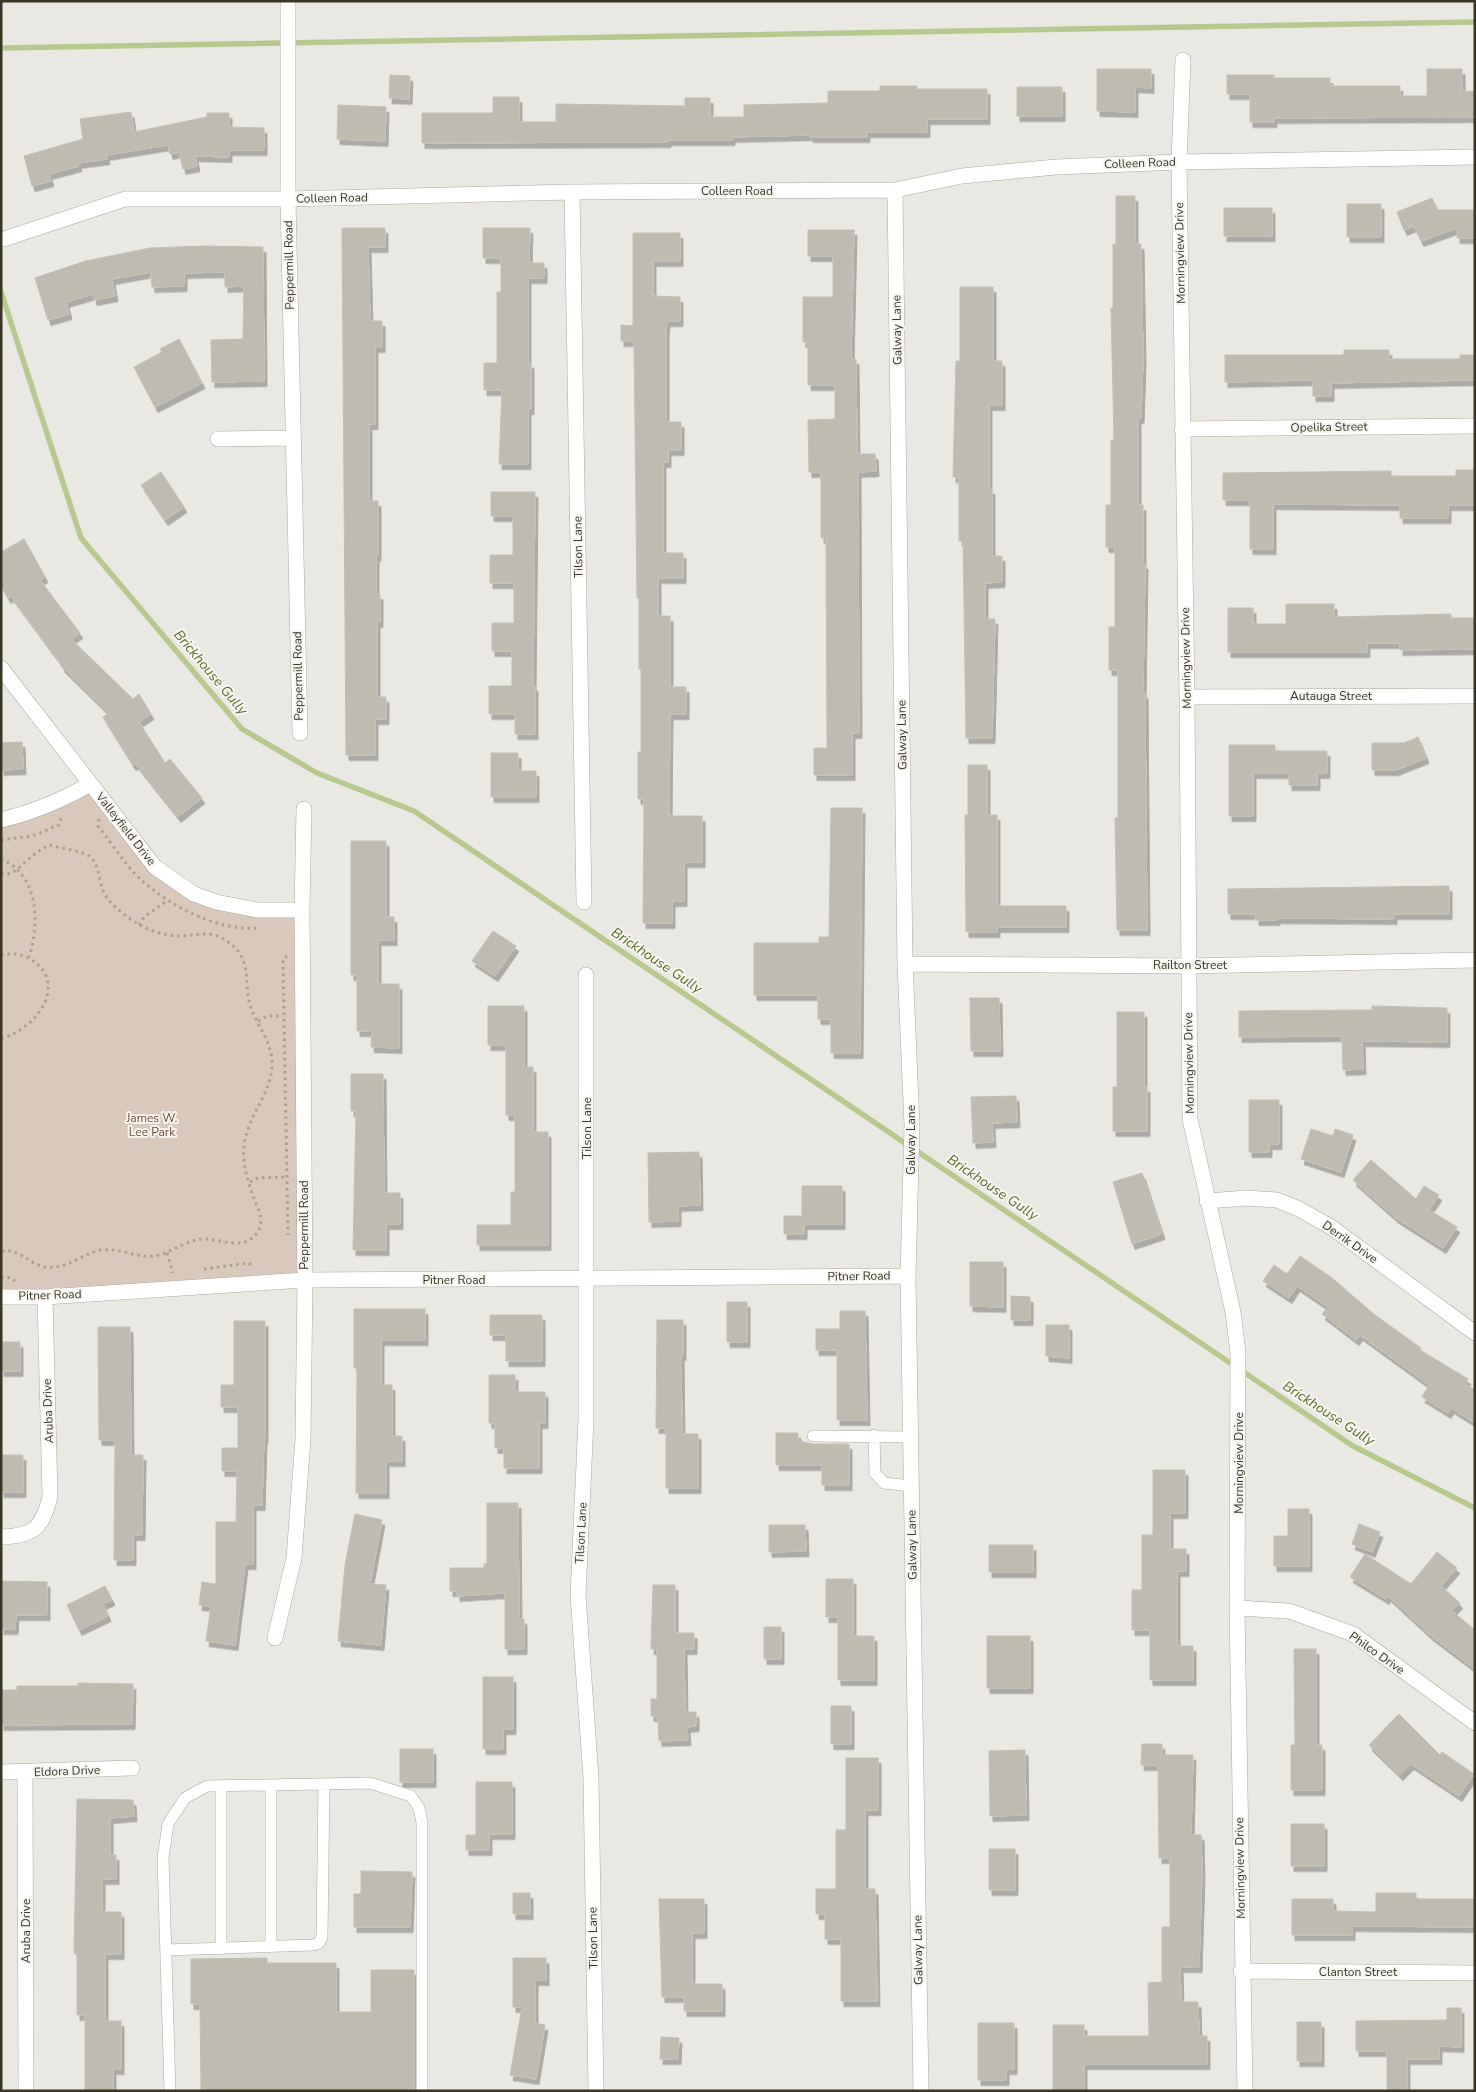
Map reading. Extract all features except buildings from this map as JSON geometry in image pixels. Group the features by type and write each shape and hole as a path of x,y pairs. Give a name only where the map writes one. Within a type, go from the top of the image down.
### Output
{"street":[{"name":"Peppermill Road","path":"288,1 290,57 288,199 300,733"},
{"name":"Morningview Drive","path":"1183,60 1179,162 1187,697 1190,1119 1233,1312 1238,1353 1238,1608 1241,1971 1244,2091"},
{"name":"Colleen Road","path":"4,239 125,199 288,199 572,192 895,190 981,174 1056,167 1179,162 1475,158"},
{"name":"Galway Lane","path":"895,190 905,964 912,1125 908,1276 921,2091"},
{"name":"Tilson Lane","path":"572,192 584,902"},
{"name":"Opelika Street","path":"1182,429 1475,426"},
{"path":"218,439 293,438"},
{"name":"Valleyfield Drive","path":"1,668 155,867 176,883 216,902 257,910 302,910"},
{"name":"Autauga Street","path":"1187,697 1475,696"},
{"path":"1,820 35,812 63,800 90,784"},
{"name":"Peppermill Road","path":"275,1638 294,1548 303,1439 305,1280 302,910 304,809"},
{"name":"Railton Street","path":"905,964 1188,966 1475,960"},
{"name":"Tilson Lane","path":"586,975 588,1280 586,1420 578,1595 590,1778 596,2091"},
{"name":"Derrik Drive","path":"1207,1201 1247,1198 1277,1200 1299,1209 1331,1227 1475,1333"},
{"name":"Pitner Road","path":"1,1297 305,1280 588,1280 908,1276"},
{"name":"Aruba Drive","path":"1,1537 18,1536 36,1529 45,1516 50,1497 45,1296"},
{"name":"Philco Drive","path":"1238,1608 1289,1611 1353,1634 1475,1723"},
{"name":"Eldora Drive","path":"1,1772 132,1768"},
{"name":"Aruba Drive","path":"25,1772 26,2091"},
{"name":"Clanton Street","path":"1241,1971 1475,1973"}],"lane":[{"path":"813,1436 874,1435 910,1437"},
{"path":"874,1435 875,1473 884,1483 911,1486"},
{"path":"170,2091 163,1858 168,1824 185,1798 207,1786 370,1783 411,1796 419,1808 422,1822 422,2091"},
{"path":"166,1950 271,1947 319,1943 322,1938 324,1784"},
{"path":"271,1785 271,1947"},
{"path":"221,1786 221,1949"}],"path":[{"path":"1,840 32,836 59,825"},
{"path":"1,873 10,874 19,869 32,855 50,845 88,856 100,875 105,895 139,925 167,935 214,934 235,948 248,971 251,1007 268,1044 272,1064 268,1085 246,1133 244,1160 262,1219 256,1235 249,1240 238,1242 198,1239 167,1253 144,1256 118,1250 102,1250 57,1268 44,1267 32,1263 17,1253 5,1250 1,1252"},
{"path":"1,859 19,869 28,884 36,907 36,928 29,957"},
{"path":"139,925 144,917 168,900"},
{"path":"1,955 19,954 29,957 44,972 48,985 46,998 30,1023 12,1036 1,1038"},
{"path":"283,959 286,1233"},
{"path":"258,1021 268,1016 283,1016"},
{"path":"250,1182 258,1178 285,1177"},
{"path":"167,1253 173,1273 182,1272"},
{"path":"198,1270 250,1263"},
{"path":"1,1276 12,1278"}],"green space":[{"name":"James W. Lee Park","path":"90,784 155,867 194,894 302,910 305,1280 1,1297 1,820"}],"waterway":[{"path":"1,48 1475,22"},
{"name":"Brickhouse Gully","path":"1,292 81,538 242,729 317,773 414,811 1353,1446 1475,1508"}]}
